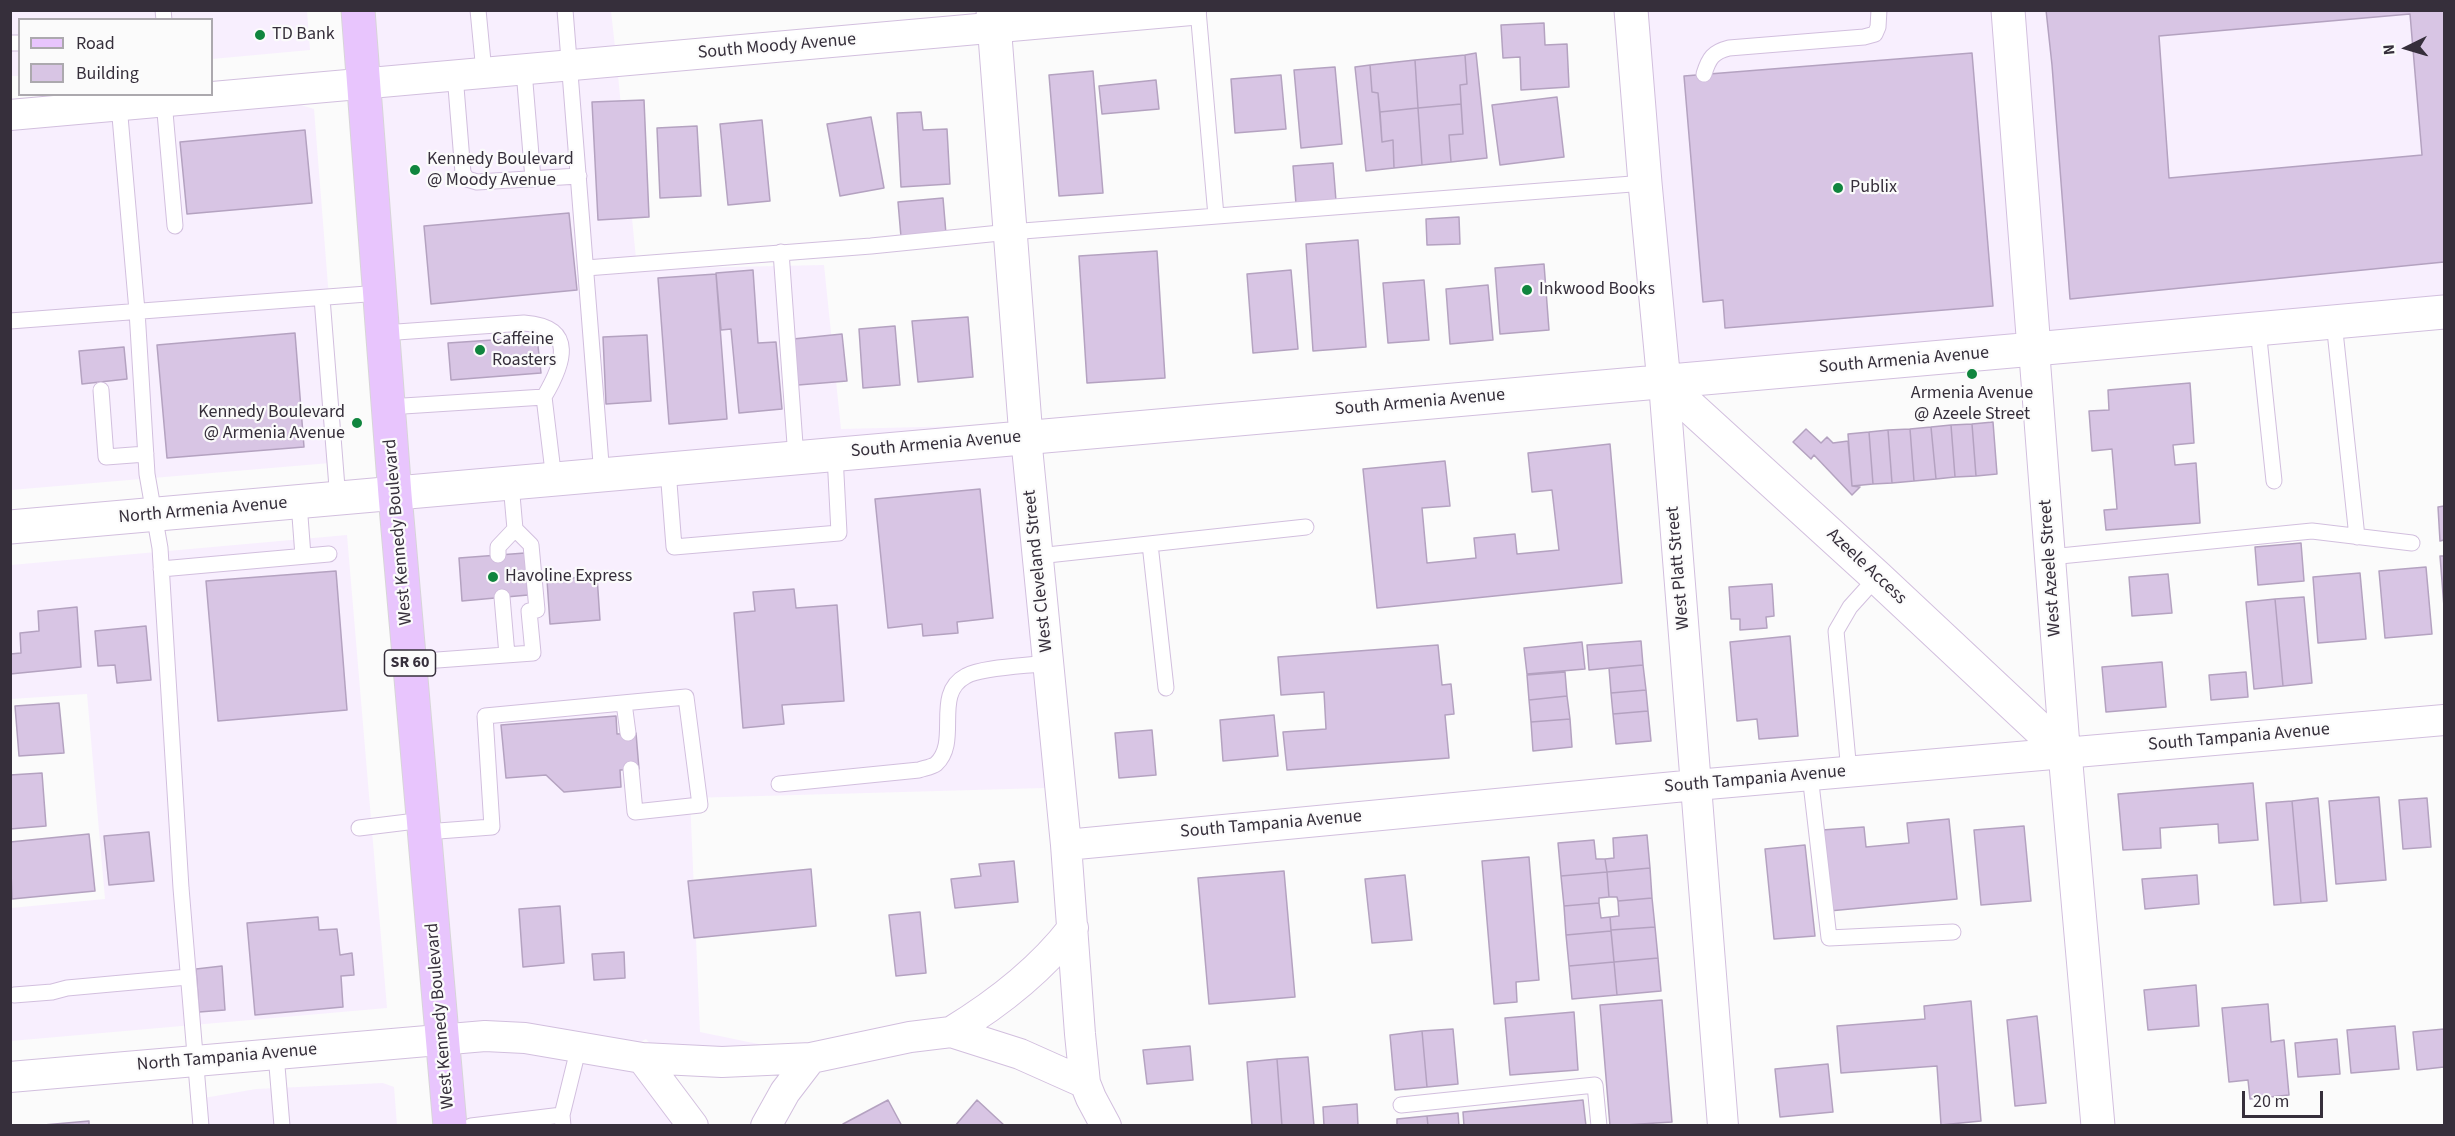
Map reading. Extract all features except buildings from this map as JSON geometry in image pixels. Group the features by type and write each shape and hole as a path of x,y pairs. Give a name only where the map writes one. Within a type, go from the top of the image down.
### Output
{"main road":[{"name":"West Kennedy Boulevard","path":"358,10 395,495 450,1125"},
{"name":"West Platt Street","path":"1631,10 1664,383"},
{"name":"West Azeele Street","path":"2008,10 2034,349"},
{"name":"West Cleveland Street","path":"994,19 1026,437"},
{"name":"South Armenia Avenue","path":"395,495 2445,312"},
{"name":"Azeele Access","path":"1664,383 1877,577 2065,753"},
{"name":"North Armenia Avenue","path":"10,527 395,495"},
{"name":"West Azeele Street","path":"2065,753 2098,1125"}],"street":[{"name":"South Moody Avenue","path":"213,95 484,72 524,71 994,19 1191,10"},
{"name":"South Moody Avenue","path":"10,115 205,96"},
{"name":"West Azeele Street","path":"2034,349 2065,753"},
{"name":"West Platt Street","path":"1664,383 1723,1125"},
{"name":"West Cleveland Street","path":"1026,437 1066,845 1085,1083 1106,1125"},
{"name":"South Tampania Avenue","path":"1066,845 1696,785 2445,720"},
{"path":"951,1032 1020,984 1059,946 1073,927"},
{"path":"443,1040 504,1036 579,1046 642,1058 722,1062 811,1058 910,1037 951,1032 1020,1054 1085,1083"},
{"name":"North Tampania Avenue","path":"10,1077 443,1040"},
{"path":"642,1058 693,1125"},
{"path":"766,1125 785,1092 811,1058"}],"lane":[{"path":"478,10 484,72"},
{"path":"565,10 602,476"},
{"path":"1198,10 1216,216"},
{"path":"1704,74 1709,59 1718,51 1729,48 1864,37 1875,34 1878,27 1879,10"},
{"path":"524,71 533,179"},
{"path":"455,75 463,173 467,179 477,182 579,176"},
{"path":"168,99 175,226"},
{"path":"119,105 137,311 146,454 161,569 188,977 201,1125"},
{"path":"586,268 872,246 1010,232 1645,183"},
{"path":"781,252 796,458"},
{"path":"10,321 380,293"},
{"path":"322,298 338,500"},
{"path":"2334,322 2357,537"},
{"path":"383,333 524,323 546,327 553,331 560,342 561,355 558,373 544,397 554,480"},
{"path":"2258,329 2274,481"},
{"path":"101,390 106,457 146,454"},
{"path":"388,407 544,397"},
{"path":"668,470 674,547 839,533 835,455"},
{"path":"410,662 533,653 529,611 537,610 531,545 514,529 511,484"},
{"path":"299,503 303,556"},
{"path":"1038,556 1306,527"},
{"path":"498,555 498,547 514,529"},
{"path":"2050,557 2312,531 2412,543"},
{"path":"1150,544 1166,688"},
{"path":"161,569 329,554"},
{"path":"1849,772 1836,631 1850,608 1877,577"},
{"path":"502,597 507,655"},
{"path":"779,784 919,770 935,765 943,756 946,743 948,698 954,685 973,673 1048,663"},
{"path":"359,828 492,827 485,716 686,696 700,805 635,812 631,769"},
{"path":"624,703 628,733"},
{"path":"1810,775 1829,938 1953,932"},
{"path":"14,995 188,977"},
{"path":"471,1125 562,1120 579,1046"},
{"path":"276,1054 282,1125"},
{"path":"1401,1105 1595,1085 1599,1125"}],"shaded area":[{"name":"TD Bank","path":"11,11 307,11 310,50 213,59 213,18 18,18 18,76 11,76"},
{"path":"374,11 611,11 615,47 378,68"},
{"name":"Publix","path":"1647,11 1992,11 2017,337 1678,366 1660,182"},
{"path":"2023,11 2444,11 2444,298 2048,334"},
{"path":"618,75 637,269 824,265 841,429 1004,425 410,479 380,95 527,85"},
{"path":"301,105 314,109 342,462 11,490 11,125"},
{"path":"1012,452 1045,788 690,798 700,1032 768,1046 723,1048 651,1045 646,1039 639,1043 581,1032 506,1023 457,1025 412,507"},
{"path":"347,535 387,1008 11,1041 11,908 105,899 87,694 11,699 11,565"},
{"path":"485,1050 522,1052 633,1071 674,1125 466,1125 460,1053"},
{"path":"383,1083 394,1087 397,1125 194,1125 192,1100 256,1089"}],"place":[{"name":"TD Bank","path":"260,35"},
{"name":"Kennedy Boulevard @ Moody Avenue","path":"415,170"},
{"name":"Publix","path":"1838,188"},
{"name":"Inkwood Books","path":"1527,290"},
{"name":"Caffeine Roasters","path":"480,350"},
{"name":"Armenia Avenue @ Azeele Street","path":"1972,374"},
{"name":"Kennedy Boulevard @ Armenia Avenue","path":"357,423"},
{"name":"Havoline Express","path":"493,577"}]}
